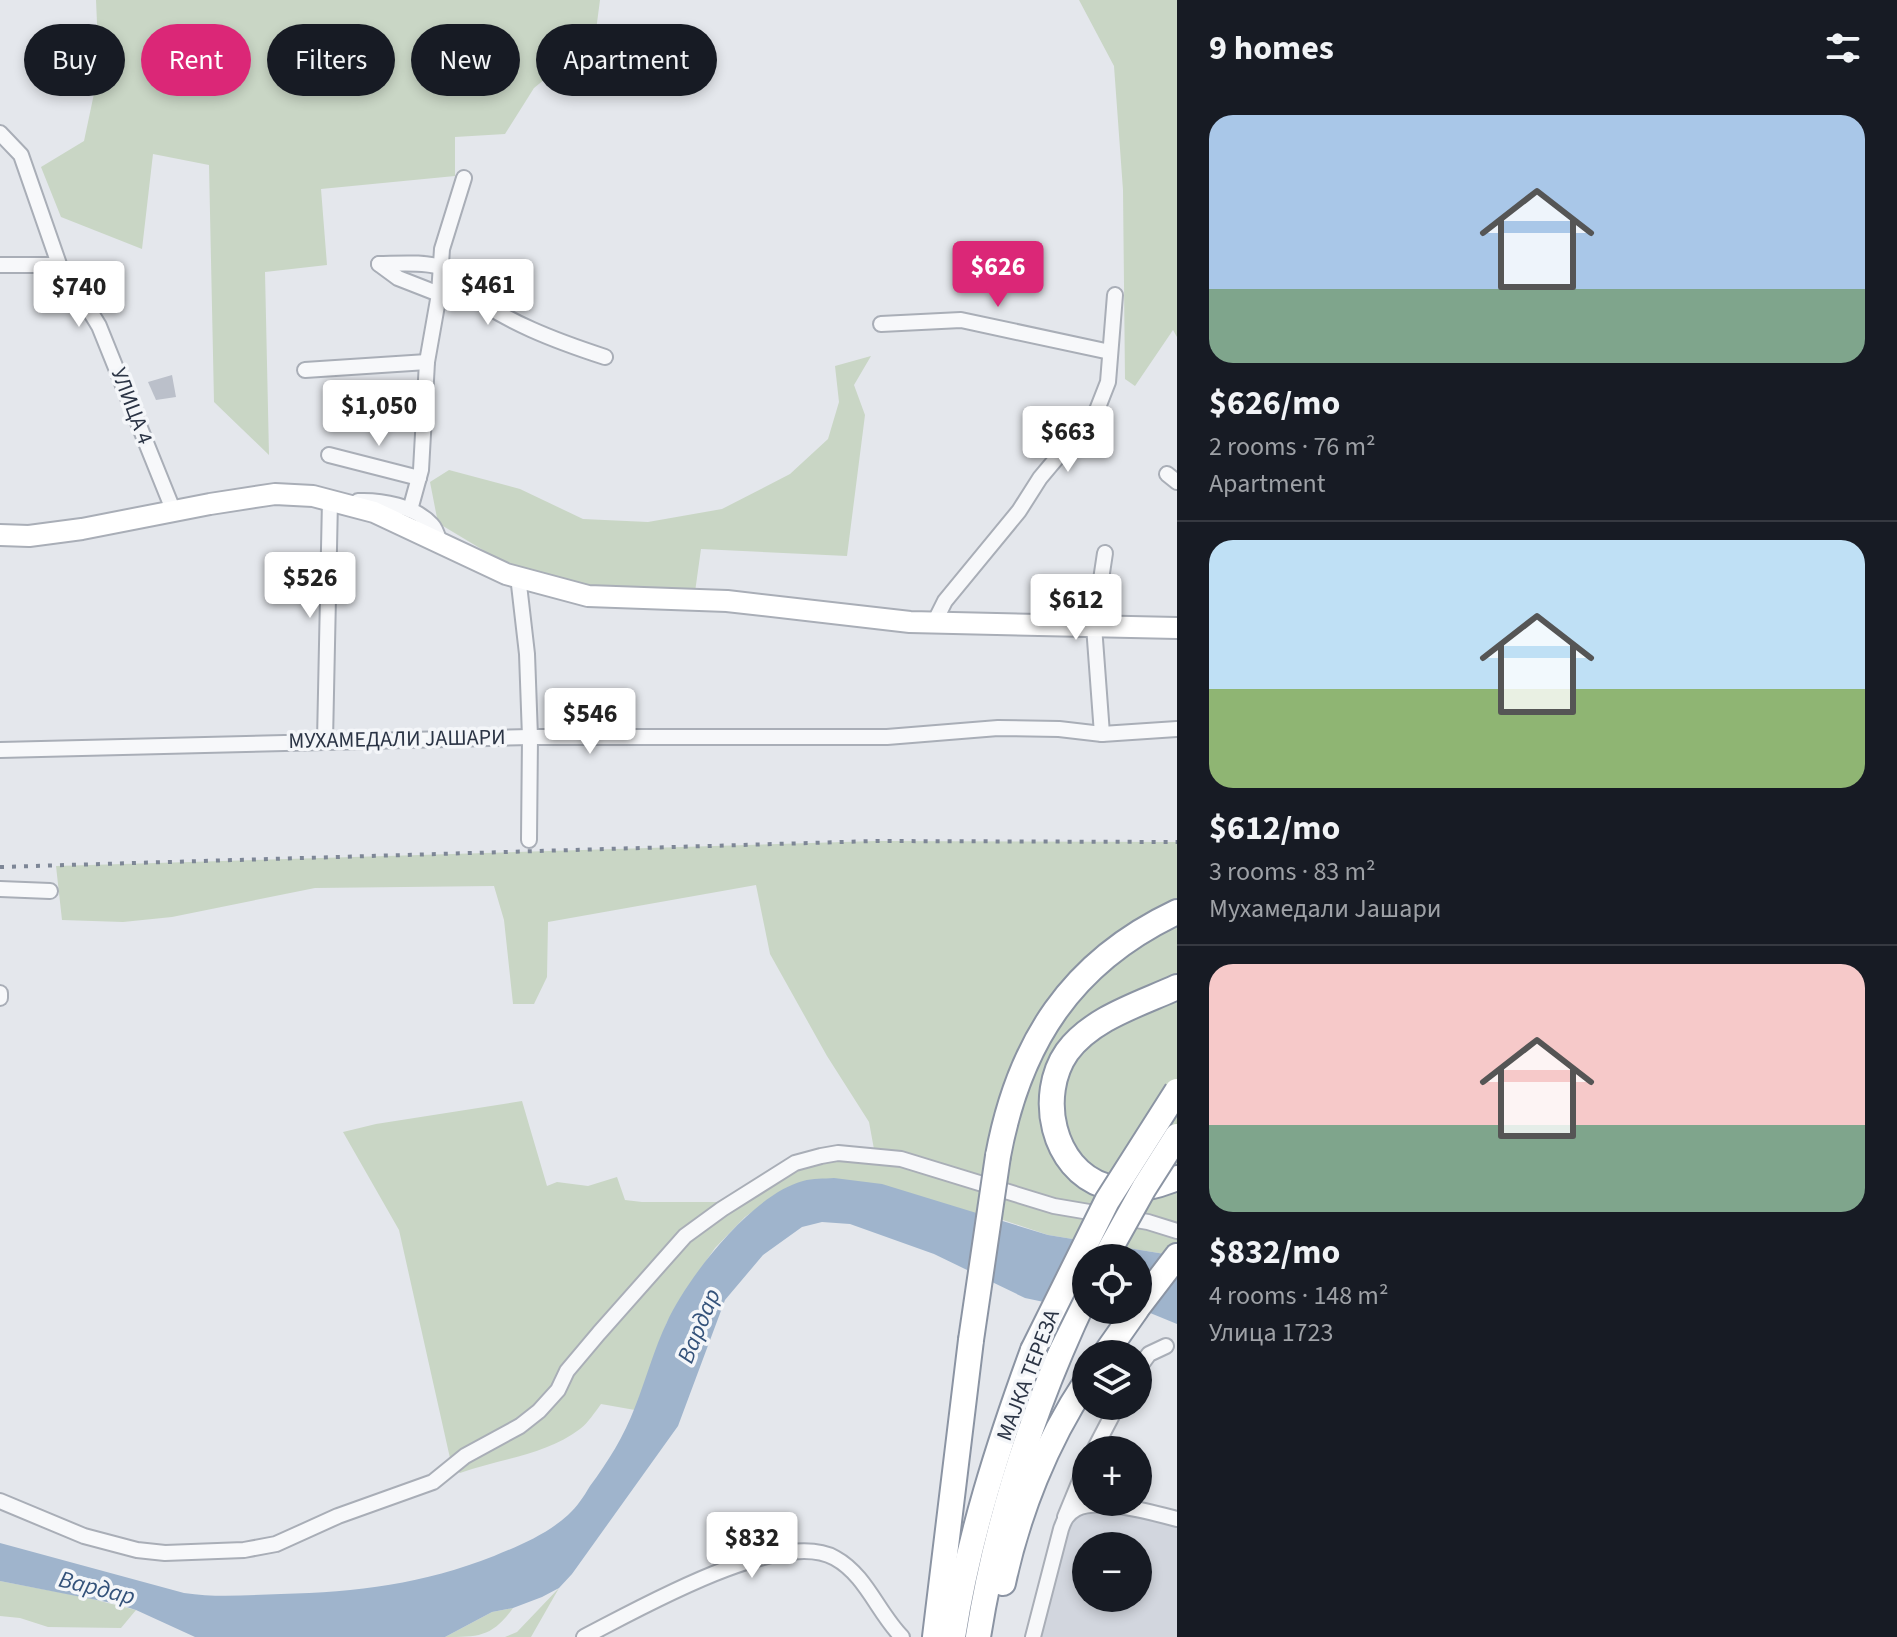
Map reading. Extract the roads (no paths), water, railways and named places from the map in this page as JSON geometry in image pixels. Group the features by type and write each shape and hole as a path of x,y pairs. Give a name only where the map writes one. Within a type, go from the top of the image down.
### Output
{"highway":[{"path":"944,1632 971,1340 998,1156 1017,1080 1036,1039 1088,972 1119,946 1177,912"},
{"path":"1177,987 1108,1019 1084,1034 1062,1061 1051,1094 1054,1124 1067,1154 1086,1175 1106,1186 1121,1189 1149,1188 1177,1178"},
{"name":"МАЈКА ТЕРЕЗА","path":"944,1632 1004,1431 1033,1350 1107,1201 1177,1091"},
{"path":"1113,1244 1177,1136"},
{"path":"1152,1289 1177,1256"},
{"name":"МАЈКА ТЕРЕЗА","path":"986,1636 996,1542 1015,1472 1073,1324"},
{"path":"986,1636 1030,1495 1056,1433 1072,1406"}],"main road":[{"path":"0,535 29,536 82,529 275,494 313,496 374,512 491,567 588,596 727,601 934,623 1177,628"}],"street":[{"name":"УЛИЦА 4","path":"0,133 21,155 59,265 99,326 174,512"},
{"path":"410,510 419,478 427,362 439,294 442,249 464,178"},
{"path":"439,294 398,278 379,264 407,263 441,268 463,290 490,307 551,340 605,357"},
{"path":"0,265 59,265"},
{"path":"934,623 945,601 1097,410 1108,382 1115,295"},
{"path":"881,324 961,320 1110,352"},
{"path":"305,370 427,362"},
{"path":"329,455 419,478"},
{"path":"325,741 335,501 363,500 410,510 433,525 440,543"},
{"path":"1102,734 1094,626 1105,553"},
{"path":"518,576 527,654 529,840"},
{"name":"МУХАМЕДАЛИ ЈАШАРИ","path":"0,750 530,737 887,737 998,728 1059,729 1102,734 1177,729"},
{"path":"0,889 50,891"},
{"path":"0,1501 84,1536 137,1550 165,1553 244,1550 276,1544 338,1516 433,1482 465,1456 520,1426 539,1411 558,1390 567,1371 685,1236 795,1163 821,1156 838,1153 901,1159 1054,1206 1148,1222 1177,1231"},
{"path":"1152,1353 1166,1346"},
{"path":"1033,1637 1072,1501"},
{"path":"1065,1518 1075,1509 1093,1505 1177,1519"},
{"path":"584,1637 713,1574 771,1556 802,1551 820,1552 836,1558 855,1573 902,1637"}],"water":[{"name":"Вардар","path":"834,1178 882,1184 1048,1235 1103,1244 1072,1244 1072,1308 1025,1298 934,1254 850,1224 822,1222 802,1227 763,1255 725,1300 678,1426 572,1574 559,1588 542,1597 492,1612 445,1637 195,1637 117,1604 0,1581 0,1543 184,1593 220,1596 309,1593 390,1585 468,1566 524,1543 568,1515 603,1468 631,1418 667,1322 706,1261 724,1239 764,1202 784,1189 807,1180"},
{"path":"1152,1252 1177,1256 1177,1324 1152,1314"}],"railway":[{"path":"0,867 876,841 1177,842"}]}
